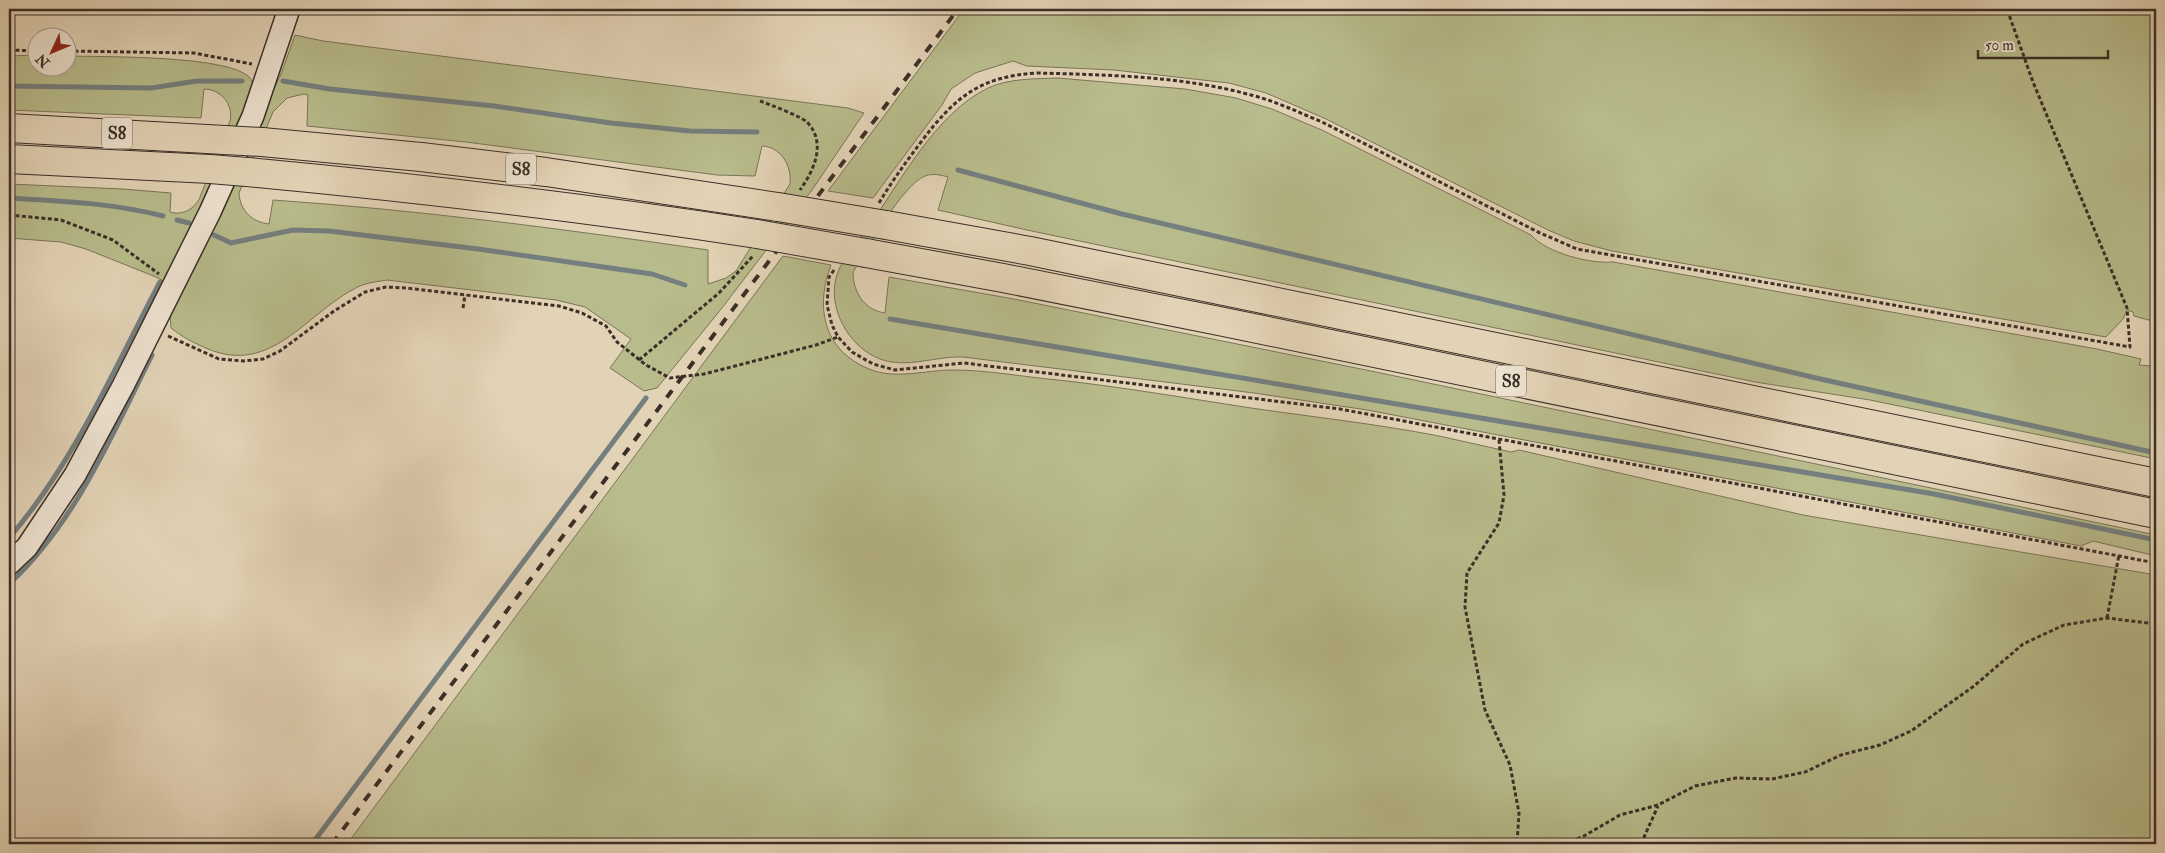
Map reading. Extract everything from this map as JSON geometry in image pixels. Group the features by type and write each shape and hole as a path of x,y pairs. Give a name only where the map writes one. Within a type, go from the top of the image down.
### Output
{"highway":[{"name":"S8","path":"9,128 262,142 421,157 546,172 778,206 1040,253 2156,483"},
{"name":"S8","path":"9,160 210,169 417,188 536,202 756,234 1003,278 1229,323 2156,514"}],"street":[{"path":"9,564 27,547 75,475 152,329 210,212 253,116 289,9"}],"path":[{"path":"2007,9 2033,82 2127,308 2130,347"},
{"path":"9,50 28,51"},
{"path":"78,51 194,53 270,67"},
{"path":"9,216 61,220 113,240 174,284"},
{"path":"152,329 219,359 243,361 263,359 280,351 334,311 365,292 386,287 559,306 582,313 606,326 617,342 639,360 670,378 681,378 816,345 838,337"},
{"path":"463,308 465,295"},
{"path":"1499,440 1504,495 1499,524 1467,573 1465,607 1486,710 1510,765 1519,813 1517,844"},
{"path":"2107,618 2119,555"},
{"path":"1565,844 1584,836 1620,815 1658,805 1695,786 1736,778 1772,779 1804,772 1842,755 1880,745 1911,731 1966,692 2023,644 2064,625 2107,618 2156,624"},
{"path":"1641,844 1658,805"}],"green space":[{"path":"964,9 2156,9 2156,322 2134,316 2133,312 2127,310 2123,319 2106,337 1612,251 1574,241 1548,230 1326,119 1266,93 1229,83 1114,70 1027,66 1013,61 975,73 951,89 942,105 873,198 828,191"},
{"path":"295,35 323,41 848,108 864,113 812,190 722,308 657,388 644,391 610,368 631,339 585,307 556,300 387,280 366,284 354,289 336,300 286,338 269,348 250,354 230,355 208,349 188,340 171,328 170,311 281,74","holes":["304,94 308,95 307,126 466,142 717,175 755,176 762,146 769,147 784,159 789,171 790,184 736,271 726,278 708,284 708,250 654,242 437,215 273,200 269,224 257,221 244,210 239,193 273,112 287,98"]},
{"path":"28,55 28,78 78,78 78,56 134,57 191,61 236,70 249,77 252,81 253,95 167,283 86,249 61,242 9,238 9,184 171,193 170,212 183,212 195,205 200,197 230,121 231,115 228,103 215,92 204,89 201,118 9,110 9,56"},
{"path":"1058,78 1185,89 1236,98 1272,109 1324,131 1531,235 1547,247 1581,259 1613,262 2097,349 2141,359 2139,365 2151,366 2156,351 2156,459 1870,400 1755,382 938,210 948,177 936,175 925,176 906,192 886,219 853,272 855,286 861,299 866,304 885,313 889,277 1014,299 1371,371 2156,535 2156,556 2093,541 2081,546 1367,410 1254,393 963,357 900,363 880,359 868,353 849,335 837,311 835,285 840,267 847,255 868,228 920,150 952,114 969,99 988,88 1005,82"},
{"path":"783,256 831,265 824,296 827,326 841,351 854,361 879,372 911,374 942,370 966,370 993,372 1106,386 1392,428 1511,452 1519,450 1803,515 2156,575 2156,844 347,844"}],"waterway":[{"path":"2152,9 2156,11"},
{"path":"9,86 151,88 197,81 242,81"},
{"path":"283,81 330,89 494,106 611,123 690,131 757,132"},
{"path":"958,170 1122,214 1816,378 2156,453"},
{"path":"9,198 106,205 163,216"},
{"path":"177,220 189,223"},
{"path":"214,235 231,243 293,230 329,231 478,249 652,274 685,285"},
{"path":"9,538 54,479 73,447 160,282"},
{"path":"890,319 1934,494 2156,540"},
{"path":"9,584 33,560 73,505 107,446 152,355"},
{"path":"312,844 646,398"}],"railway":[{"path":"332,844 958,9"}]}
